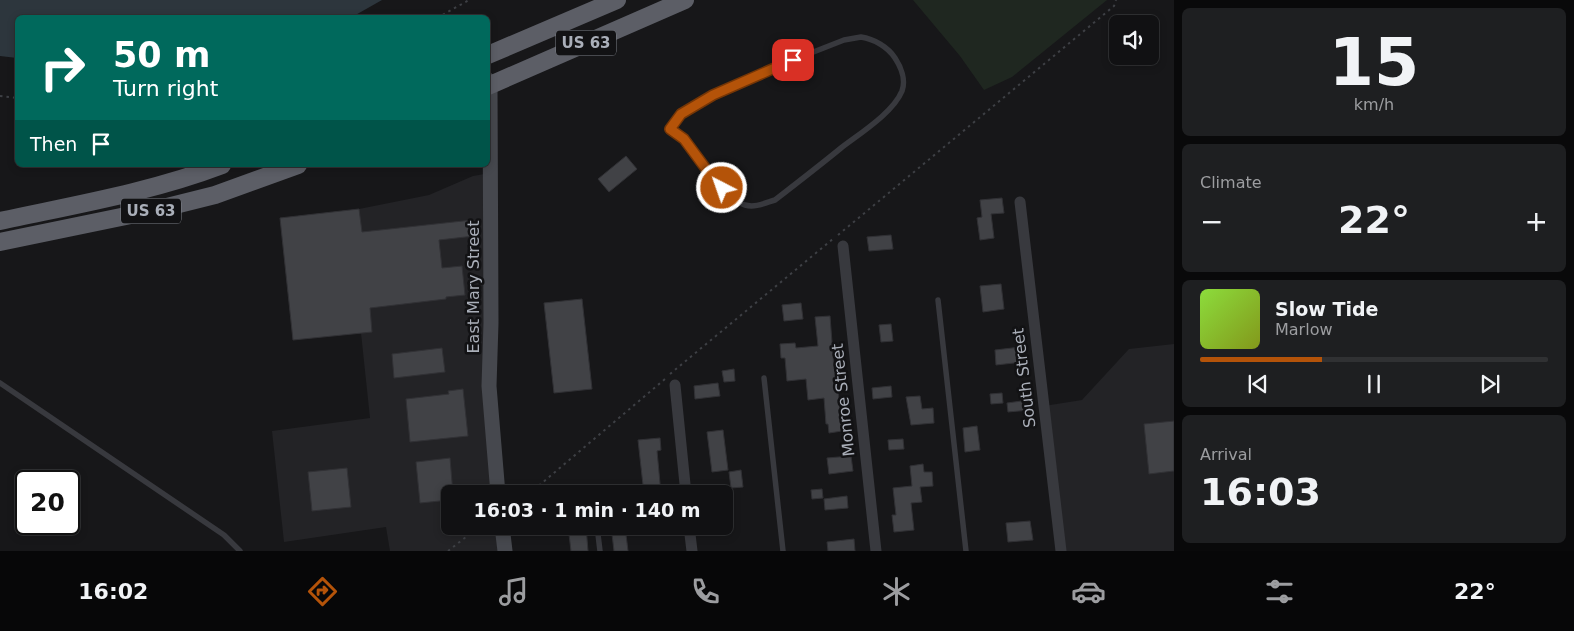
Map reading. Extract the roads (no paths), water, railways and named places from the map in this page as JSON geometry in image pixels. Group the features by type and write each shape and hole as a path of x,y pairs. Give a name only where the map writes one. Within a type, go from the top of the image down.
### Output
{"highway":[{"name":"US 63","path":"490,54 617,0"},
{"name":"US 63","path":"490,82 685,0"},
{"name":"US 63","path":"0,221 146,189 217,167"},
{"name":"US 63","path":"0,242 172,206 214,195 292,167"}],"main road":[{"name":"East Mary Street","path":"489,167 491,323 489,386 497,485"},
{"path":"503,535 505,551"}],"street":[{"name":"South Street","path":"1020,202 1060,551"},
{"name":"Monroe Street","path":"843,246 876,551"},
{"path":"675,385 685,485"},
{"path":"691,535 692,551"}],"lane":[{"path":"861,36 868,38 892,53 900,64 903,79 902,89 897,100 881,116 775,200 756,206 744,205 732,198 712,177 684,139 670,129 681,114 713,95 793,60 844,40 861,36"},
{"path":"938,300 966,551"},
{"path":"764,378 783,551"},
{"path":"0,383 224,535 240,551"},
{"path":"598,535 600,551"}]}
